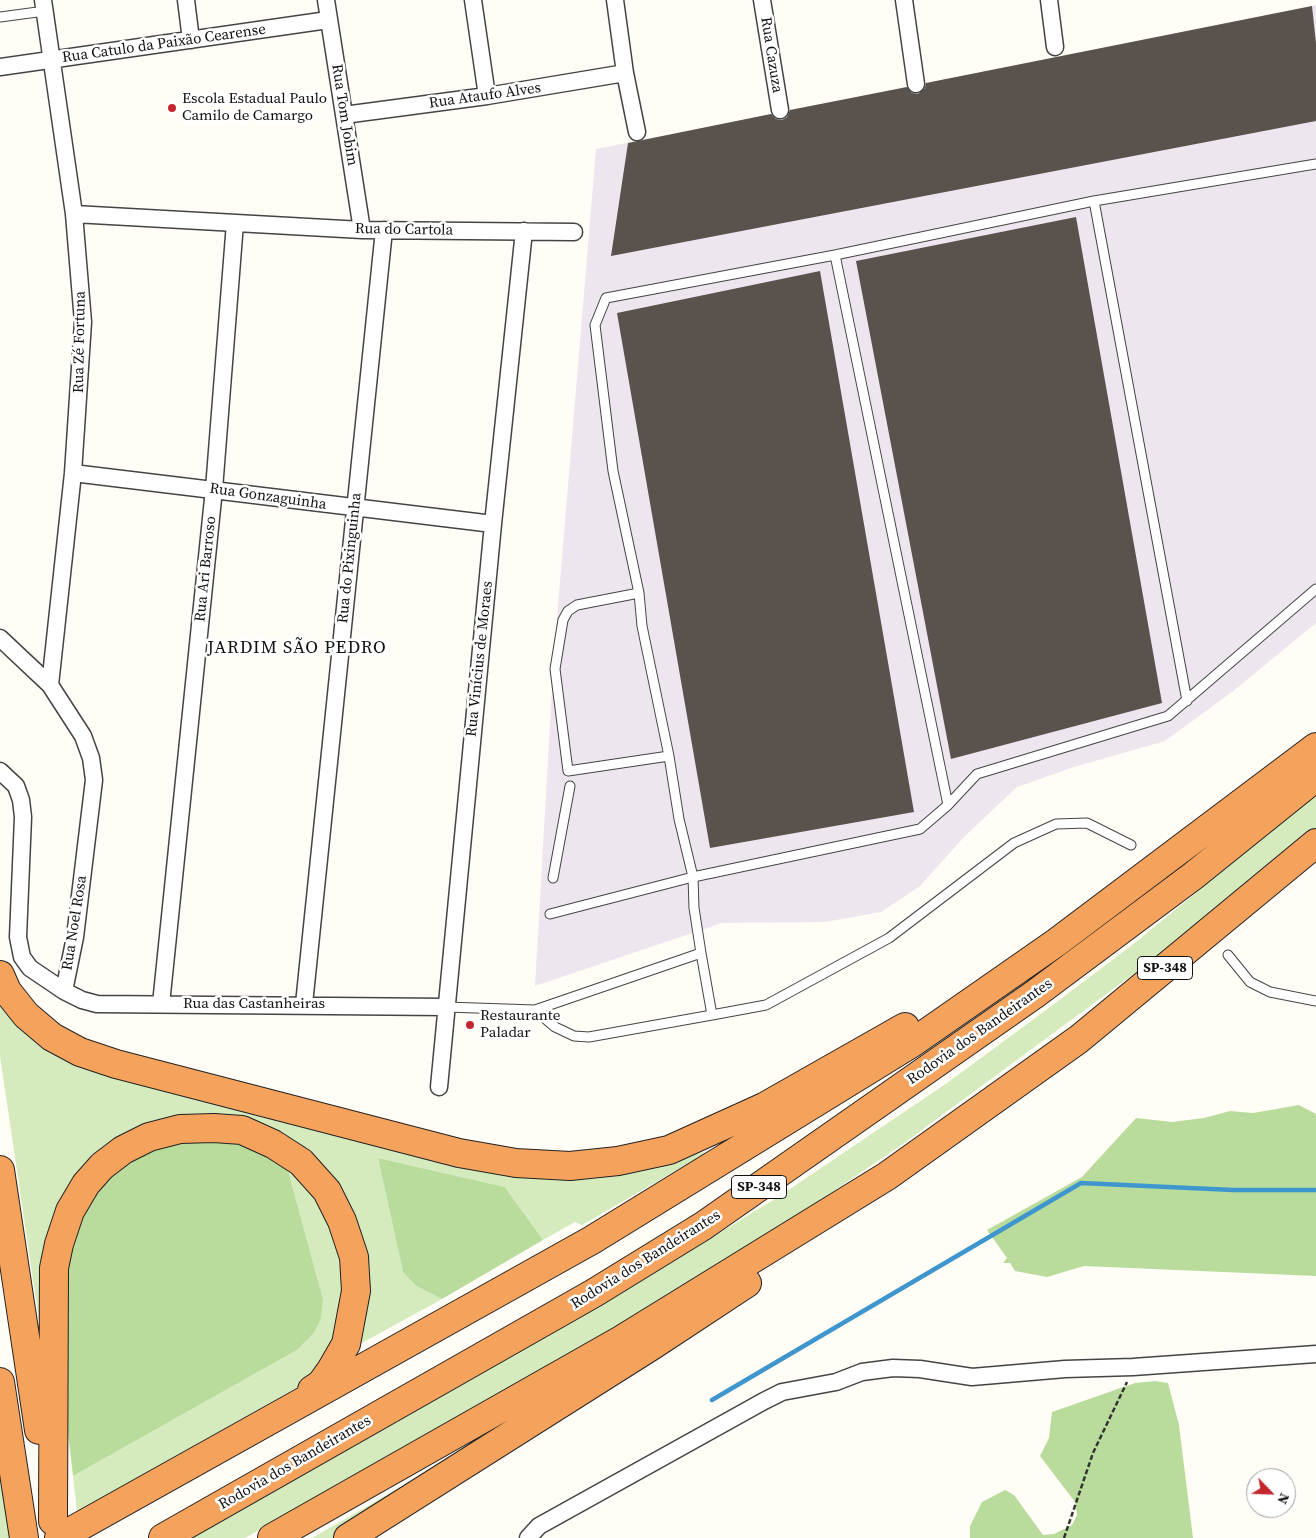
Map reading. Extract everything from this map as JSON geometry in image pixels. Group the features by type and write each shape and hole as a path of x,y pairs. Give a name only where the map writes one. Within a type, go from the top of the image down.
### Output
{"highway":[{"path":"56,1532 116,1506 609,1229 912,1043 1057,942 1316,747"},
{"name":"Rodovia dos Bandeirantes","path":"163,1538 594,1293 704,1226 1035,994 1193,876 1316,777"},
{"name":"SP-348","path":"272,1538 621,1340 887,1176 1079,1038 1316,843"},
{"path":"0,975 7,991 26,1015 52,1037 80,1052 116,1064 459,1153 516,1163 570,1166 618,1161 669,1150 764,1107 1057,942"},
{"path":"56,1532 54,1268 59,1244 70,1211 86,1184 102,1166 116,1155 149,1137 180,1129 214,1128 242,1130 273,1144 301,1162 327,1191 342,1221 354,1257 356,1291 346,1344 321,1384 262,1425"},
{"path":"0,1170 56,1532"},
{"path":"348,1538 653,1345 757,1276 887,1176"},
{"path":"0,1382 23,1535"},
{"path":"0,1436 23,1535"}],"street":[{"path":"186,0 192,40"},
{"name":"Rua Tom Jobim","path":"326,0 362,230"},
{"path":"473,0 487,96"},
{"path":"615,0 625,73 636,132"},
{"name":"Rua Cazuza","path":"762,0 780,110"},
{"path":"904,0 916,84"},
{"path":"1049,0 1055,48"},
{"name":"Rua Zé Fortuna","path":"44,6 74,214 83,322 73,473 50,685"},
{"name":"Rua Catulo da Paixão Cearense","path":"0,67 328,20"},
{"name":"Rua Ataufo Alves","path":"344,115 487,96 625,73"},
{"name":"Rua do Cartola","path":"74,214 362,230 574,232"},
{"name":"Rua Ari Barroso","path":"161,1004 214,489 235,222"},
{"name":"Rua do Pixinguinha","path":"304,1004 384,230"},
{"name":"Rua Vinícius de Moraes","path":"439,1087 493,524 524,231"},
{"name":"Rua Gonzaguinha","path":"73,473 214,489 355,509 493,524"},
{"name":"Rua Noel Rosa","path":"0,638 50,685 83,736 91,758 94,780 76,937 64,991 30,968 22,957 18,938 23,817 21,800 16,786 0,771"},
{"name":"Rua das Castanheiras","path":"64,991 82,1000 97,1004 304,1004 446,1007"},
{"path":"528,1538 539,1526 782,1392 836,1382 862,1372 893,1368 920,1369 972,1377 1065,1369 1134,1367 1316,1354"}],"lane":[{"path":"0,17 44,6"},
{"path":"712,1015 694,908 693,877 642,626 638,593 614,472 595,325 606,298 835,255 1094,201 1316,164"},
{"path":"1094,201 1187,701"},
{"path":"835,255 948,805"},
{"path":"550,914 693,877 920,829 948,805 977,774 1168,716 1316,589"},
{"path":"638,593 577,605 568,611 563,620 555,669 568,771 669,756"},
{"path":"553,878 570,786"},
{"path":"536,1010 555,1027 574,1036 589,1037 766,1005 890,938 1014,843 1056,824 1087,823 1131,845"},
{"path":"446,1007 536,1010 701,953"},
{"path":"1228,955 1250,982 1270,992 1316,1001"}],"path":[{"path":"1064,1538 1093,1453 1134,1367"}],"shaded area":[{"path":"1316,5 1316,623 1232,692 1165,741 1074,767 1017,787 964,837 920,886 881,912 825,922 722,923 535,986 554,654 596,149"}],"green space":[{"path":"1316,794 1316,828 1154,959 900,1146 788,1222 613,1329 245,1538 192,1538 604,1303 775,1199 947,1083 1042,1013 1136,942"},
{"path":"0,990 33,1030 466,1165 676,1159 703,1152 706,1153 582,1225 575,1222 543,1240 505,1187 378,1158 403,1272 416,1286 442,1299 351,1349 364,1285 283,1139 44,1354 0,1056"},
{"path":"1299,1105 1316,1114 1316,1276 1084,1266 1047,1277 1015,1271 1010,1263 1003,1263 1007,1258 987,1230 1082,1177 1136,1118 1172,1122 1204,1118 1230,1111 1253,1113"},
{"path":"239,1141 286,1163 323,1299 321,1318 314,1333 297,1350 73,1476 64,1398 61,1296 69,1238 94,1193 110,1175 135,1155 162,1142"},
{"path":"378,1158 505,1187 543,1240 442,1299 416,1286 403,1272"},
{"path":"286,1163 320,1195 347,1271 336,1346 303,1384 77,1512 73,1476 297,1350 314,1333 323,1299"},
{"path":"1155,1381 1168,1383 1179,1425 1193,1538 970,1538 970,1526 982,1502 1005,1490 1014,1495 1043,1535 1054,1534 1072,1525 1077,1515 1075,1502 1040,1456 1049,1438 1052,1412 1135,1383"},
{"path":"444,1462 336,1538 312,1538"},
{"path":"0,1479 7,1512 13,1538 0,1538"}],"building":[{"path":"1312,6 1316,43 1316,121 611,256 628,143 771,114 776,119 782,120 787,117 790,110 907,87 912,93 918,94 925,88 926,83"},
{"path":"1076,217 1162,703 951,759 856,261"},
{"path":"820,271 914,812 710,848 617,313"}],"waterway":[{"path":"712,1400 1081,1183 1233,1190 1316,1190"}],"place":[{"name":"Escola Estadual Paulo Camilo de Camargo","path":"172,108"},
{"name":"Restaurante Paladar","path":"470,1025"}],"district":[{"name":"JARDIM SÃO PEDRO","path":"297,648"}]}
